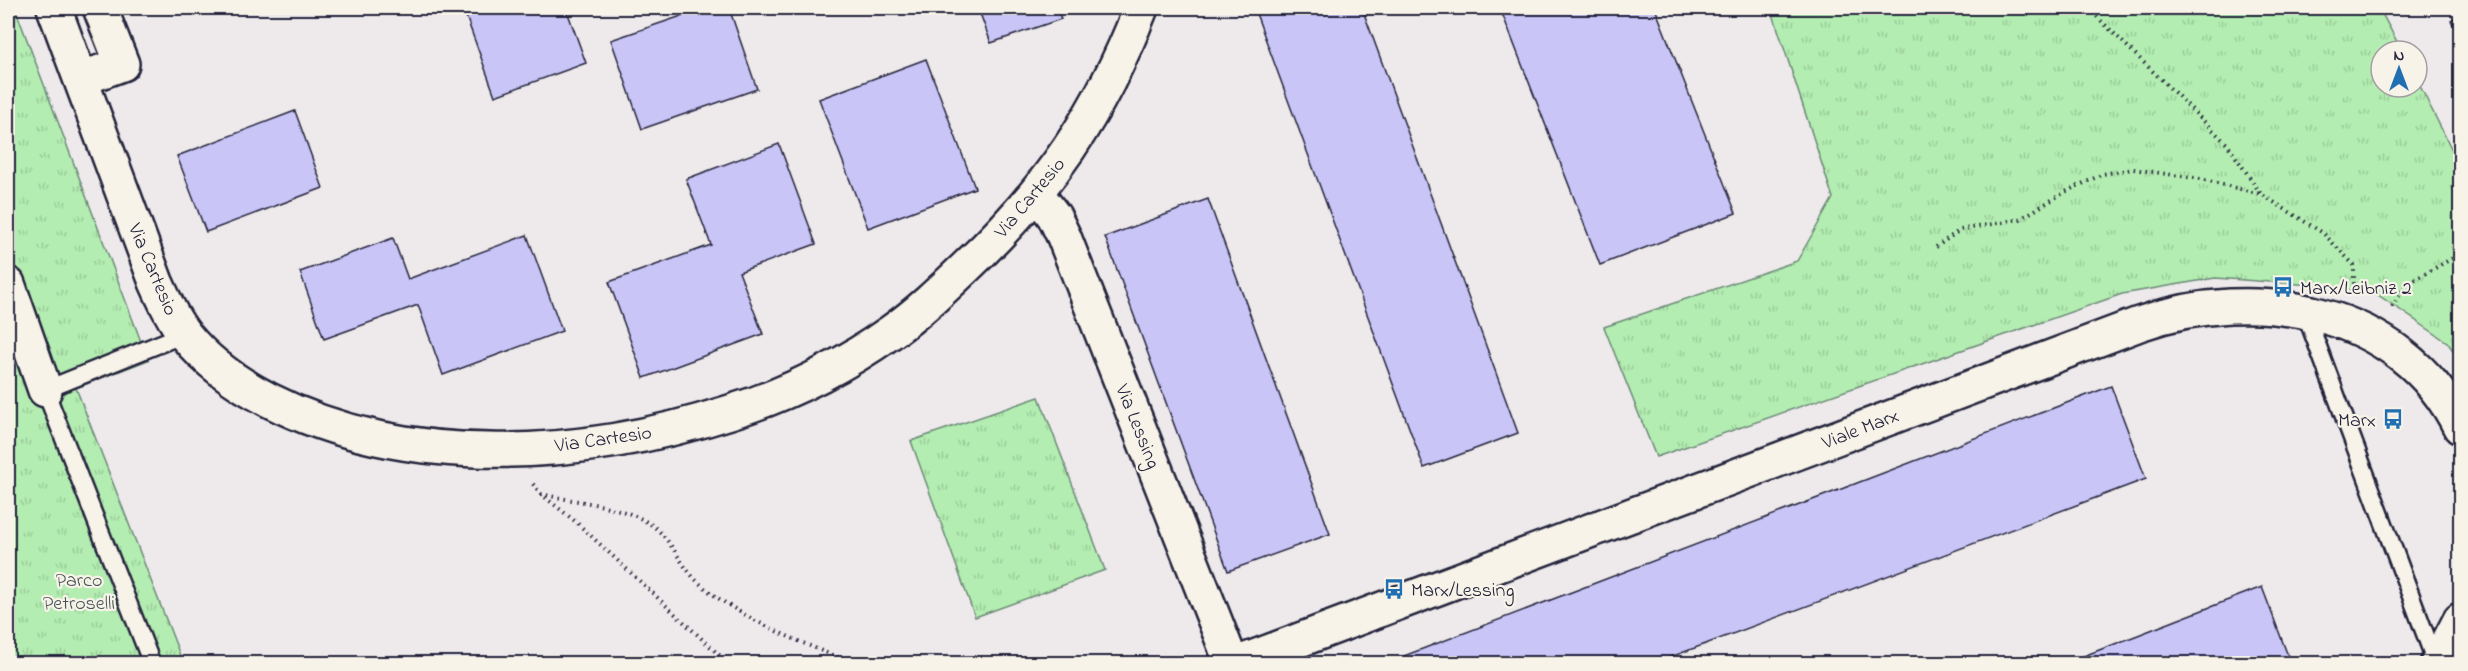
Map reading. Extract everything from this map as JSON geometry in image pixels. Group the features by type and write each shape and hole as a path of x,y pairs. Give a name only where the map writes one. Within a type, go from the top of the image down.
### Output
{"street":[{"name":"Via Cartesio","path":"54,8 164,299 184,334 208,359 247,388 293,411 328,424 422,445 507,450 577,444 683,425 755,404 816,376 890,333 920,310 980,254 1037,194 1061,163 1090,115 1141,8"},
{"path":"81,79 122,64 100,8"},
{"name":"Via Lessing","path":"1037,194 1054,216 1064,237 1234,663"},
{"path":"8,284 45,390"},
{"name":"Viale Marx","path":"1234,663 2152,319 2213,306 2261,306 2306,312 2364,330 2427,376 2450,405 2460,427"},
{"path":"2437,663 2460,620"}],"lane":[{"path":"2306,312 2437,663"},
{"path":"152,663 45,390 184,334"}],"path":[{"path":"2088,8 2227,144 2260,194"},
{"path":"1936,247 1960,230 2020,219 2064,192 2103,174 2133,169 2201,179 2260,194 2323,233 2354,265 2364,330"},
{"path":"2364,330 2407,284 2460,254"},
{"path":"507,450 541,494 576,522 729,663"},
{"path":"541,494 626,513 649,522 667,541 696,580 723,601 808,645 855,663"}],"green space":[{"name":"Parco Petroselli","path":"8,8 15,8 148,360 76,388 183,663 8,663"},
{"path":"1771,8 2379,8 2396,39 2369,39 2369,99 2426,99 2460,166 2460,360 2447,342 2378,295 2326,286 2215,278 2122,294 1656,457 1604,327 1797,261 1833,198"},
{"path":"1039,397 1105,570 975,617 911,441"}],"building":[{"path":"463,8 566,8 586,63 495,96"},
{"path":"705,8 729,8 757,89 642,129 611,40"},
{"path":"903,8 926,8 906,14"},
{"path":"978,8 1057,8 1061,19 991,43"},
{"path":"1254,8 1362,8 1518,433 1424,468"},
{"path":"1500,8 1655,8 1736,213 1600,265"},
{"path":"2460,15 2460,39 2451,20"},
{"path":"926,59 975,188 868,228 819,99"},
{"path":"295,111 323,188 206,232 177,156"},
{"path":"779,144 816,244 739,272 763,334 644,378 609,282 711,245 686,179"},
{"path":"1208,199 1330,534 1228,571 1105,237"},
{"path":"527,235 562,331 443,375 418,305 324,339 300,272 393,238 408,279"},
{"path":"2111,386 2146,479 1652,664 1383,664"},
{"path":"2262,587 2291,664 2063,664"}],"place":[{"name":"Marx/Leibniz 2","path":"2283,287"},
{"name":"Marx","path":"2393,419"},
{"name":"Marx/Lessing","path":"1394,589"}]}
